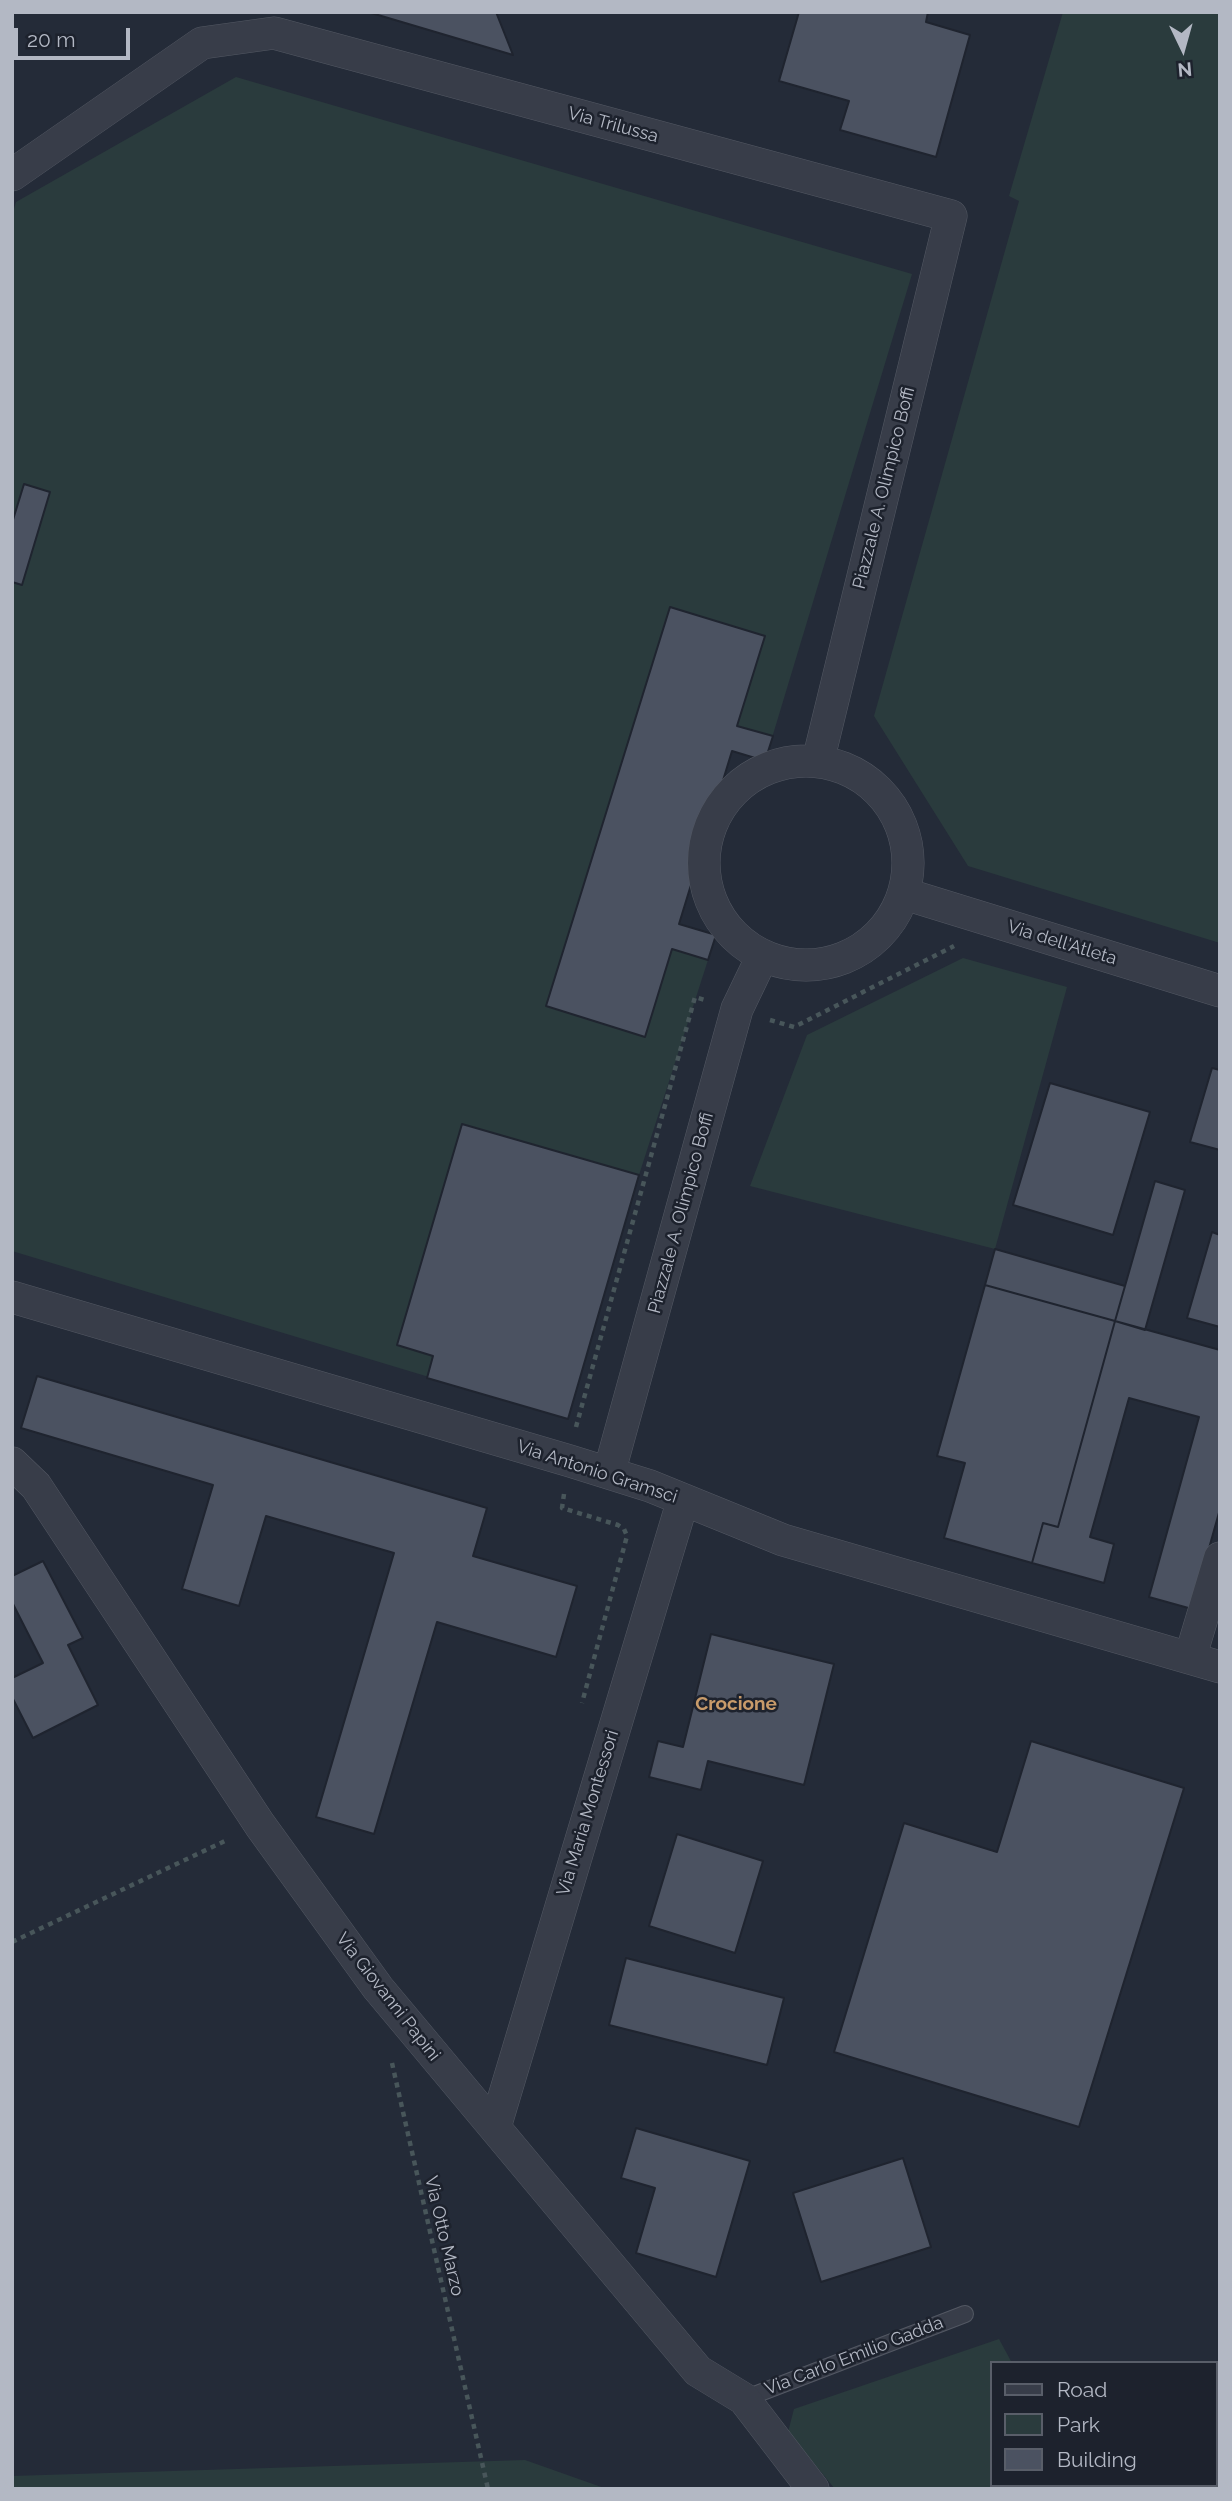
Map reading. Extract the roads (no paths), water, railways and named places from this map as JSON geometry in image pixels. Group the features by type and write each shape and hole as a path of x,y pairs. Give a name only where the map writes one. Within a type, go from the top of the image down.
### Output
{"street":[{"name":"Via Trilussa","path":"12,175 202,43 274,33 951,216"},
{"name":"Piazzale A. Olimpico Boffi","path":"818,761 951,216"},
{"path":"818,761 866,779 891,804 901,823 909,859 905,894 884,930 865,948 832,963 796,966 762,957 726,929 708,898 703,878 704,842 717,809 749,777 782,762 818,761"},
{"name":"Via dell'Atleta","path":"905,894 1220,991"},
{"name":"Piazzale A. Olimpico Boffi","path":"610,1473 737,1009 762,957"},
{"name":"Via Antonio Gramsci","path":"12,1297 610,1473 783,1540 1220,1667"},
{"name":"Via Giovanni Papini","path":"12,1463 24,1490 378,1988 698,2371 744,2399 813,2489"},
{"name":"Via Maria Montessori","path":"495,2127 683,1500"},
{"path":"1190,1658 1220,1558"}],"lane":[{"name":"Via Carlo Emilio Gadda","path":"744,2399 965,2314"}],"district":[{"name":"Crocione","path":"736,1704"}]}
